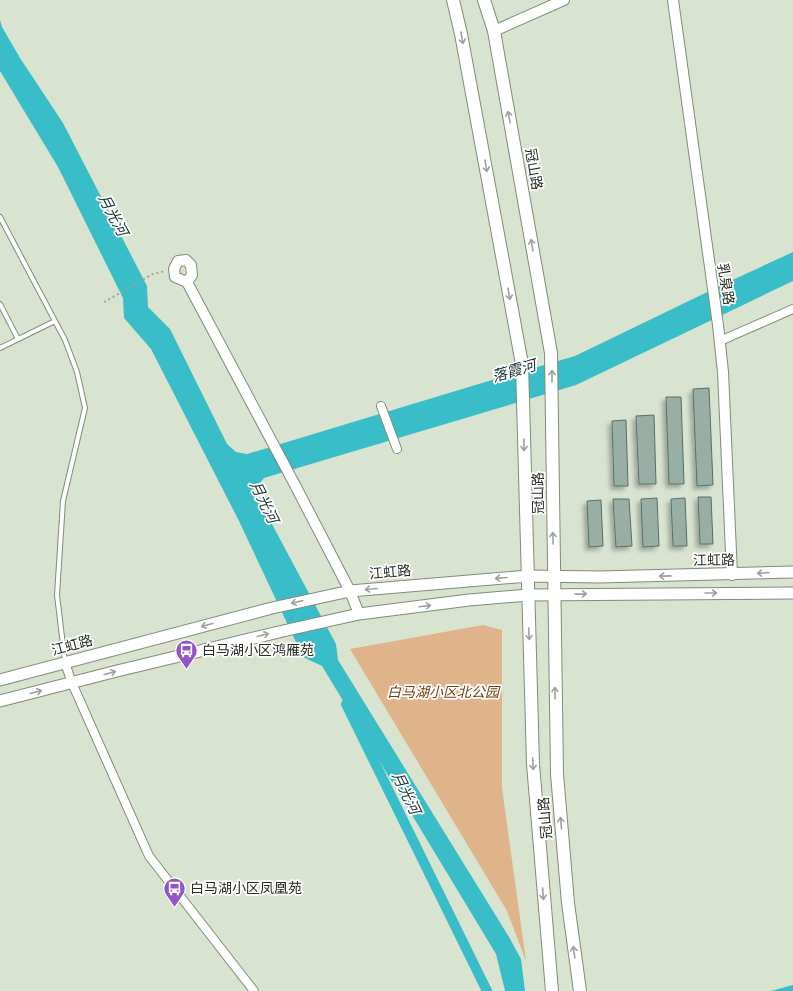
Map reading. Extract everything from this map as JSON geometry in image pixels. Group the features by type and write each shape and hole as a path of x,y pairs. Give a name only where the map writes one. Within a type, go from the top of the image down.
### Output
{"main road":[{"name":"冠山路","path":"453,0 462,34 522,364 533,764 552,991"},
{"name":"冠山路","path":"484,0 494,31 552,353 556,774 568,903 580,991"},
{"name":"江虹路","path":"0,680 272,608 350,591 528,576 732,575 793,572"},
{"path":"0,701 283,630 359,614 469,600 528,595 793,593"}],"street":[{"path":"494,31 564,0"},
{"name":"乳泉路","path":"673,0 720,341 723,372 732,575"},
{"path":"187,282 350,591 359,614"},
{"path":"720,341 793,309"},
{"path":"382,406 397,449"},
{"path":"65,663 149,856 254,991"}],"lane":[{"path":"0,217 65,340 77,372 85,408 63,501 57,595 65,663"},
{"path":"0,304 18,339"},
{"path":"0,348 55,321"}],"path":[{"path":"104,302 153,274"}],"green space":[{"name":"白马湖小区北公园","path":"483,625 502,630 502,788 526,961 507,911 350,649"}],"water":[{"path":"0,20 2,27 20,58 63,123 147,286 148,307 170,329 227,444 236,452 247,454 575,356 793,252 793,281 576,385 264,478 258,485 257,496 336,644 338,660 509,937 521,959 525,991 505,991 496,954 322,666 303,657 239,521 151,349 124,318 123,298 58,167 0,71"},
{"path":"793,985 793,991 771,991"}],"building":[{"path":"709,388 713,485 697,486 693,389"},
{"path":"666,397 681,397 684,484 669,484"},
{"path":"654,415 656,484 639,484 636,416"},
{"path":"626,420 628,486 614,486 612,421"},
{"path":"698,497 711,497 713,544 700,544"},
{"path":"657,498 659,546 643,547 641,499"},
{"path":"685,498 687,546 673,546 671,499"},
{"path":"613,499 629,499 632,546 616,547"},
{"path":"601,500 603,546 589,547 587,501"}],"waterway":[{"name":"月光河","path":"346,704 487,991"}],"place":[{"name":"白马湖小区鸿雁苑","path":"186,670"},
{"name":"白马湖小区凤凰苑","path":"174,908"}],"water label":[{"name":"落霞河","path":"514,371"}]}
